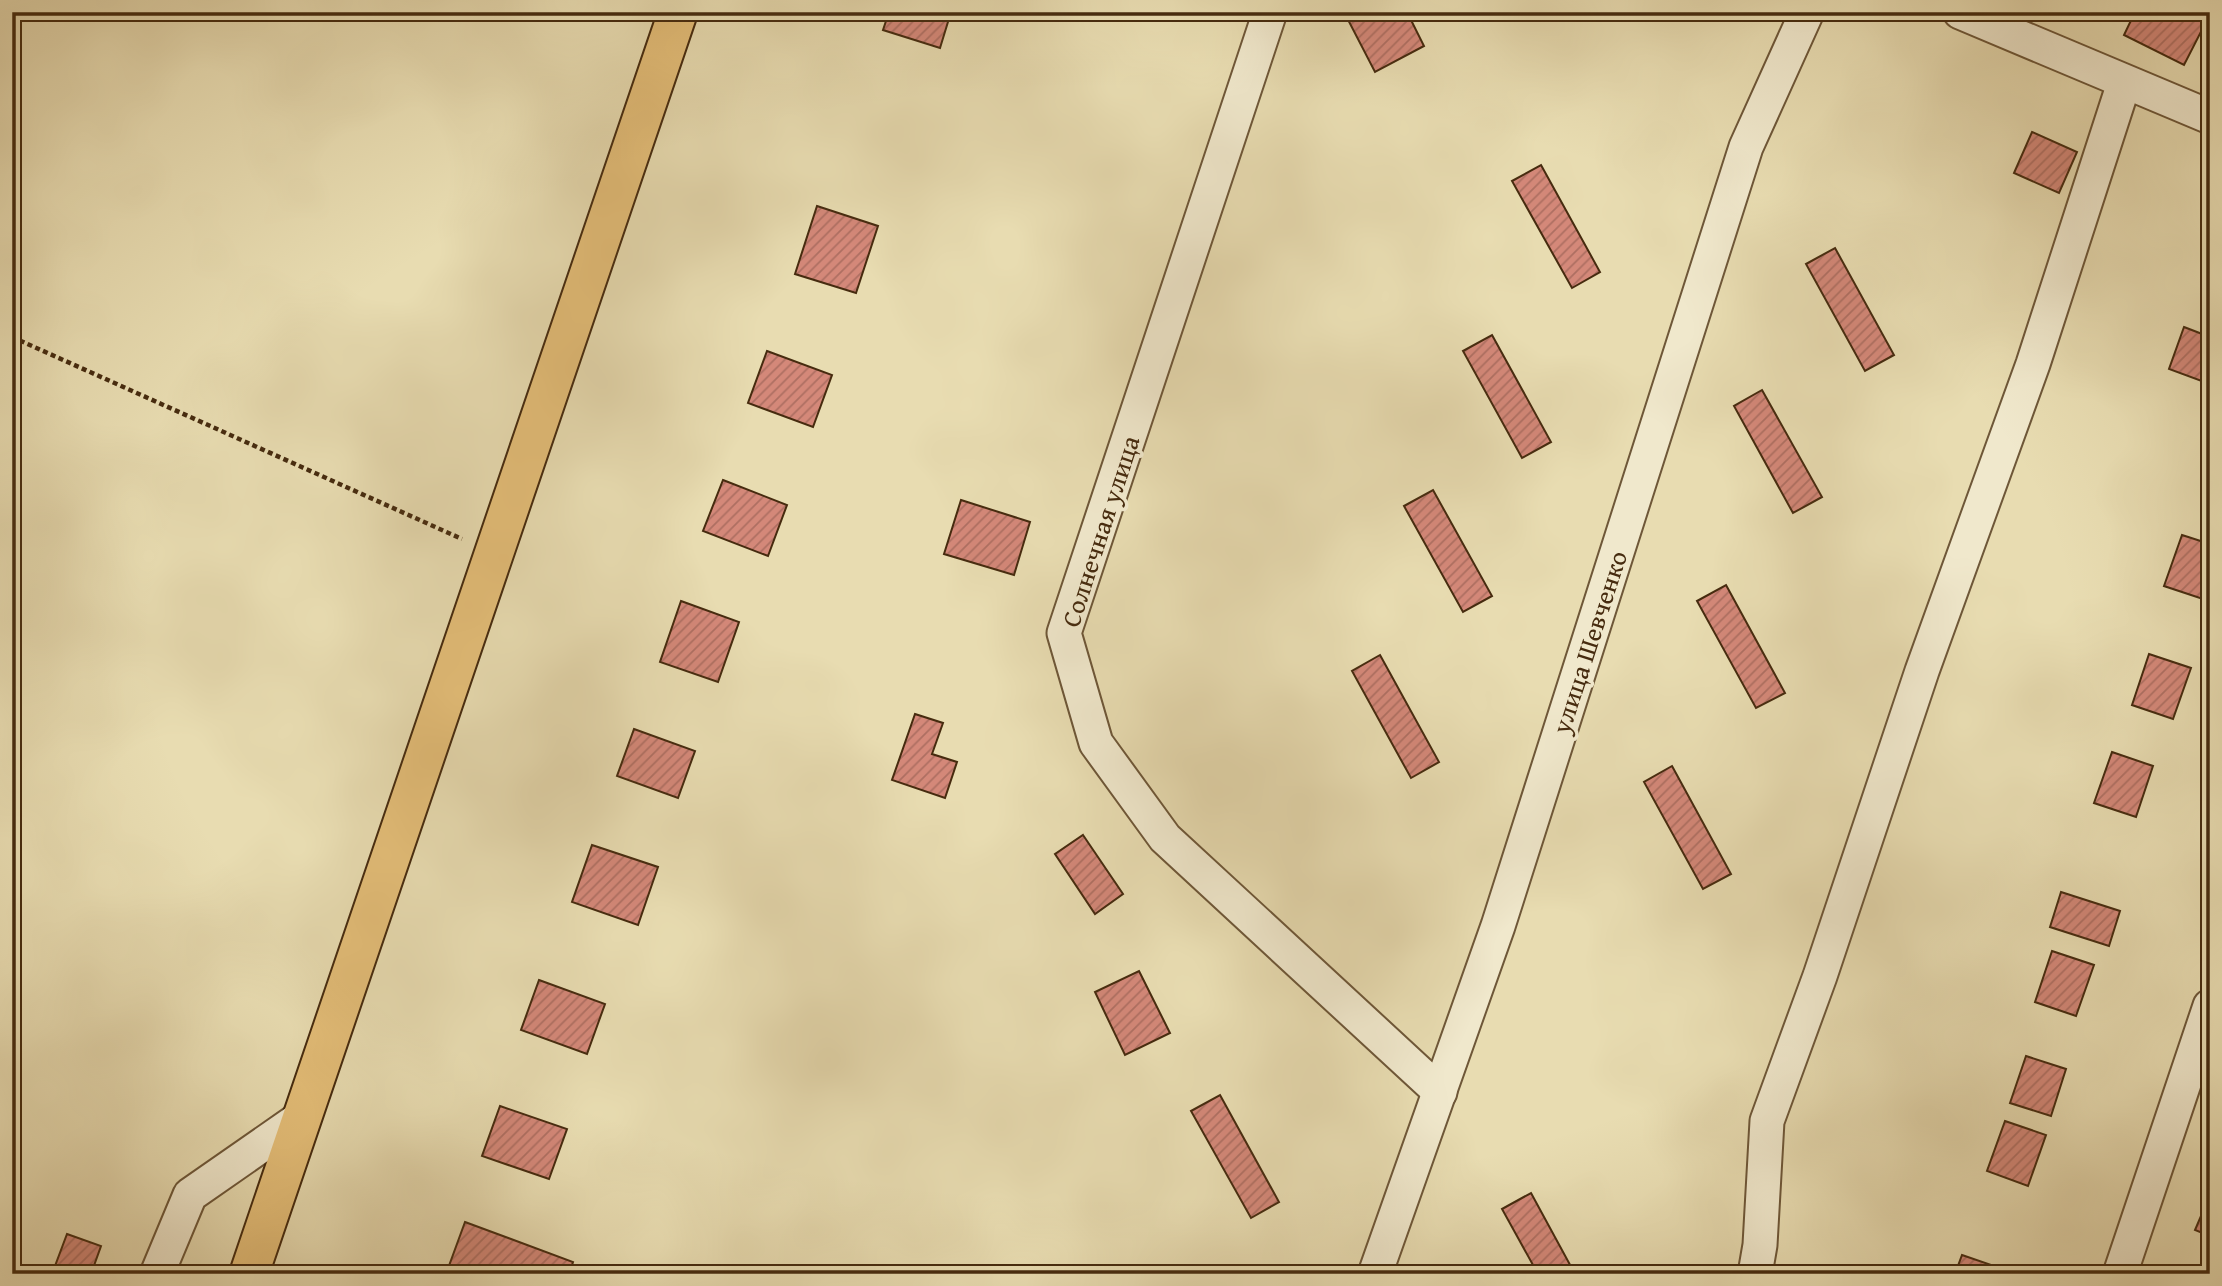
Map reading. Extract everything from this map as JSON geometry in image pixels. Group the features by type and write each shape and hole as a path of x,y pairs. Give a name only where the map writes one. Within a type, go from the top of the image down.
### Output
{"main road":[{"path":"249,1274 678,12"}],"street":[{"name":"Солнечная улица","path":"1270,12 1064,633 1096,743 1165,838 1440,1092"},
{"name":"улица Шевченко","path":"1375,1274 1499,926 1746,147 1807,12"},
{"path":"1960,12 2210,117"},
{"path":"1755,1274 1760,1245 1767,1121 1820,976 1922,671 2033,364 2124,83"},
{"path":"2120,1274 2209,1013"},
{"path":"157,1274 190,1195 302,1117"}],"path":[{"path":"12,337 494,553"}],"building":[{"path":"889,12 951,12 940,48 883,30"},
{"path":"1344,12 1407,12 1424,46 1375,72"},
{"path":"2135,12 2195,12 2208,18 2184,65 2124,35"},
{"path":"2032,132 2077,152 2059,193 2014,173"},
{"path":"1541,165 1600,272 1572,288 1512,181"},
{"path":"817,206 878,226 856,293 795,274"},
{"path":"1835,248 1894,355 1865,371 1806,264"},
{"path":"2184,327 2210,337 2210,375 2207,383 2169,369"},
{"path":"1492,335 1551,442 1522,458 1463,351"},
{"path":"767,351 832,375 813,427 748,403"},
{"path":"1762,390 1822,497 1793,513 1734,406"},
{"path":"2210,462 2210,483 2204,481"},
{"path":"723,480 787,505 768,556 703,531"},
{"path":"1433,490 1492,596 1463,612 1404,506"},
{"path":"961,500 1030,522 1014,575 944,554"},
{"path":"2182,535 2210,544 2210,588 2206,600 2164,586"},
{"path":"1726,585 1785,693 1756,708 1697,601"},
{"path":"681,601 739,622 718,682 660,662"},
{"path":"2149,654 2191,668 2173,719 2132,705"},
{"path":"1380,655 1439,762 1411,778 1352,671"},
{"path":"915,714 943,723 932,754 957,762 945,798 892,780"},
{"path":"634,729 695,751 678,798 617,776"},
{"path":"2112,752 2153,766 2136,817 2094,803"},
{"path":"1672,766 1731,874 1703,889 1644,782"},
{"path":"1083,835 1123,894 1095,914 1055,854"},
{"path":"592,845 658,867 638,925 572,902"},
{"path":"2061,892 2120,911 2109,946 2050,927"},
{"path":"2052,951 2094,965 2076,1016 2035,1002"},
{"path":"1139,971 1170,1033 1125,1055 1095,992"},
{"path":"539,980 605,1004 587,1054 521,1030"},
{"path":"2026,1056 2066,1069 2051,1116 2010,1103"},
{"path":"1220,1095 1279,1202 1251,1218 1191,1111"},
{"path":"500,1106 567,1129 549,1179 482,1156"},
{"path":"2005,1121 2046,1135 2028,1186 1987,1171"},
{"path":"1531,1193 1575,1274 1538,1274 1502,1209"},
{"path":"2210,1195 2210,1236 2195,1230"},
{"path":"465,1222 573,1262 569,1274 446,1274"},
{"path":"67,1234 101,1246 91,1274 52,1274"},
{"path":"1962,1255 2003,1269 2001,1274 1955,1274"}]}
